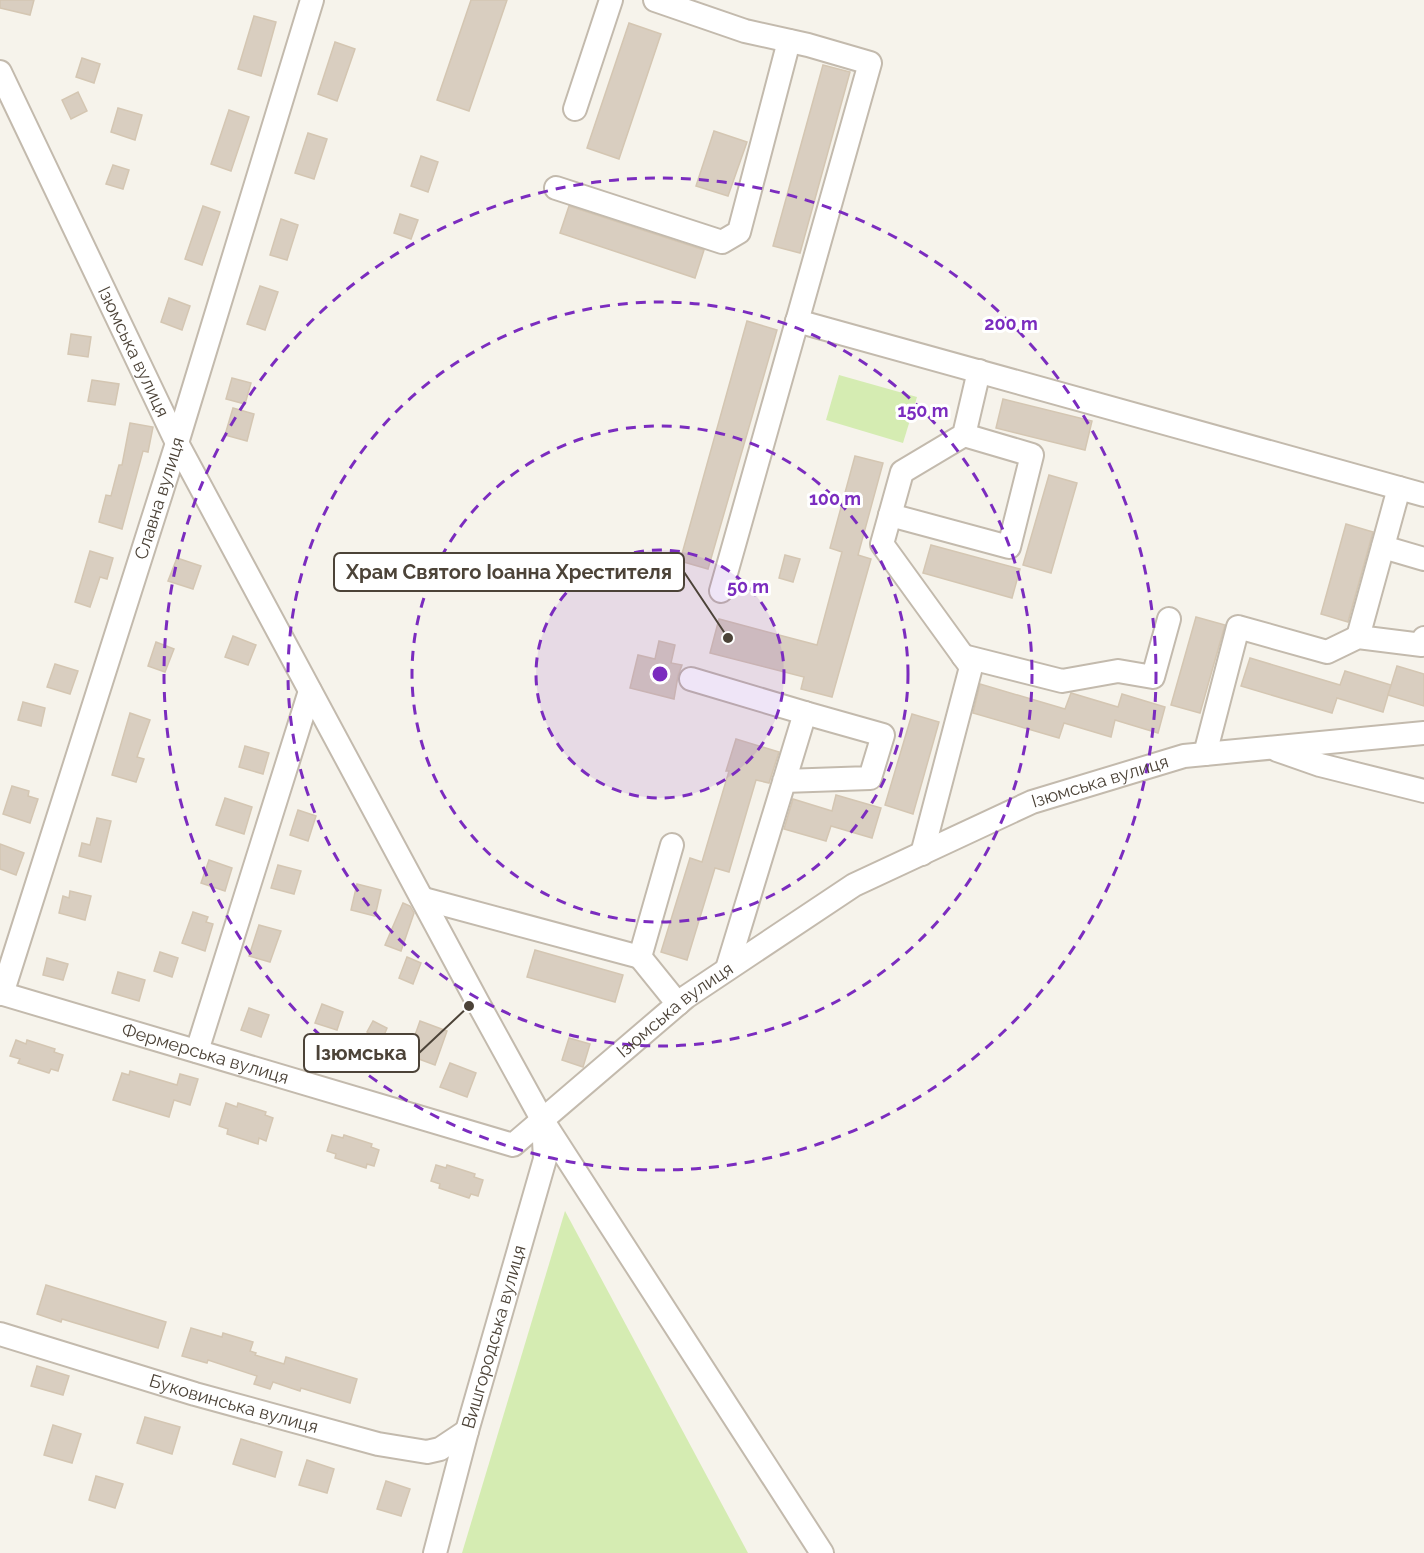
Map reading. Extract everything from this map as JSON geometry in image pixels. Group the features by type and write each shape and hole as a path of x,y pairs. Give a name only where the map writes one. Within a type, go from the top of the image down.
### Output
{"street":[{"name":"Славна вулиця","path":"1,993 177,443 312,0"},
{"path":"575,109 610,0"},
{"path":"655,0 745,31 870,63 721,591"},
{"path":"556,188 722,242 739,232 798,43"},
{"name":"Ізюмська вулиця","path":"0,72 177,443 543,1121 678,1004 854,885 1032,802 1184,756 1424,733"},
{"path":"797,321 1424,495"},
{"path":"922,854 971,667 882,544 902,472 964,435 979,371"},
{"path":"890,515 1009,547 1032,455 964,435"},
{"path":"1358,637 1399,488"},
{"path":"1383,547 1424,559"},
{"path":"963,656 1062,681 1118,671 1153,677 1169,619"},
{"path":"1205,754 1238,627 1327,652 1358,637 1422,645 1424,638"},
{"path":"691,679 883,735 870,778 784,781"},
{"path":"197,1052 310,691"},
{"path":"727,969 805,713"},
{"name":"Ізюмська вулиця","path":"1270,748 1320,765 1424,791"},
{"path":"640,957 672,845"},
{"path":"424,899 640,957 678,1004"},
{"name":"Фермерська вулиця","path":"1,993 513,1145 543,1121"},
{"path":"543,1121 822,1553"},
{"name":"Вишгородська вулиця","path":"435,1553 544,1159 543,1121"},
{"name":"Буковинська вулиця","path":"0,1334 195,1394 378,1444 427,1452 440,1449 467,1431"}],"green space":[{"path":"839,375 917,397 903,443 826,420"},
{"path":"565,1211 748,1553 462,1553"}],"building":[{"path":"0,0 34,0 30,15 0,8"},
{"path":"471,0 507,0 469,111 437,100"},
{"path":"254,16 276,22 261,76 238,69"},
{"path":"629,23 661,34 619,159 587,148"},
{"path":"335,42 355,49 337,101 318,94"},
{"path":"82,58 100,64 94,83 76,77"},
{"path":"823,65 850,72 800,253 773,246"},
{"path":"78,92 87,111 71,119 62,100"},
{"path":"118,108 142,115 135,140 111,132"},
{"path":"229,110 249,117 231,171 211,164"},
{"path":"714,131 747,142 728,196 696,186"},
{"path":"308,133 327,139 314,179 295,173"},
{"path":"421,156 438,162 428,192 411,186"},
{"path":"113,165 129,170 123,189 106,184"},
{"path":"203,206 220,212 202,265 185,259"},
{"path":"569,206 704,250 695,278 560,233"},
{"path":"400,214 418,220 411,239 394,233"},
{"path":"281,219 298,225 287,260 270,255"},
{"path":"260,286 278,292 265,330 247,324"},
{"path":"169,298 190,306 182,330 161,322"},
{"path":"747,321 777,330 708,569 680,561"},
{"path":"71,334 91,337 88,357 68,354"},
{"path":"232,378 251,383 245,404 226,399"},
{"path":"92,380 119,384 115,405 88,401"},
{"path":"1003,399 1092,421 1085,450 996,428"},
{"path":"233,408 254,414 247,441 225,435"},
{"path":"130,423 153,427 148,452 143,451 122,529 99,522 106,495 111,496 119,465 122,465"},
{"path":"855,456 883,463 858,555 871,559 832,697 801,689 804,677 710,653 719,619 817,645 842,552 830,548"},
{"path":"1049,475 1077,483 1051,573 1023,565"},
{"path":"1346,524 1373,532 1348,622 1321,614"},
{"path":"931,545 1020,569 1012,598 923,573"},
{"path":"90,551 113,558 107,579 100,577 90,607 75,602"},
{"path":"785,555 800,559 793,582 779,578"},
{"path":"177,558 201,566 193,589 168,581"},
{"path":"1196,617 1225,625 1200,713 1171,705"},
{"path":"233,636 256,645 248,665 225,657"},
{"path":"659,641 675,645 671,663 682,665 674,699 630,688 638,655 655,659"},
{"path":"156,642 174,649 165,672 148,666"},
{"path":"1250,658 1340,685 1345,671 1391,685 1383,712 1337,698 1332,713 1241,686"},
{"path":"55,664 78,671 70,694 47,687"},
{"path":"1397,666 1424,674 1424,706 1388,695"},
{"path":"980,684 1065,709 1071,693 1118,707 1122,694 1165,707 1158,733 1115,720 1111,737 1064,723 1059,738 973,713"},
{"path":"23,702 45,708 41,726 18,720"},
{"path":"130,713 150,720 137,757 144,759 136,782 112,775"},
{"path":"912,714 939,722 913,814 885,805"},
{"path":"736,739 779,752 769,783 756,780 729,872 715,868 687,960 661,952 690,858 702,862"},
{"path":"245,746 269,753 263,774 239,767"},
{"path":"12,786 29,791 28,796 38,799 30,823 3,814"},
{"path":"836,795 881,808 872,838 831,826 826,841 784,829 793,799 832,811"},
{"path":"225,798 252,807 244,834 216,825"},
{"path":"298,810 316,816 308,841 290,835"},
{"path":"97,818 111,821 101,862 79,856 82,843 90,845"},
{"path":"0,844 24,853 16,875 0,869"},
{"path":"209,860 232,868 225,891 201,883"},
{"path":"278,865 301,871 294,894 271,888"},
{"path":"357,884 381,890 375,916 351,910"},
{"path":"70,891 91,896 85,920 59,913 63,896 69,898"},
{"path":"403,903 410,906 414,913 401,951 385,945"},
{"path":"193,912 208,917 206,922 213,924 205,951 182,943"},
{"path":"259,925 281,931 270,962 249,956"},
{"path":"535,950 623,975 615,1002 527,977"},
{"path":"160,952 178,958 172,977 154,971"},
{"path":"407,957 421,963 413,984 399,978"},
{"path":"47,958 68,964 63,980 43,975"},
{"path":"118,972 145,980 139,1001 112,993"},
{"path":"322,1004 343,1012 337,1030 315,1023"},
{"path":"249,1008 269,1015 261,1037 241,1030"},
{"path":"373,1021 387,1028 382,1040 367,1032"},
{"path":"420,1021 447,1031 435,1065 408,1055"},
{"path":"569,1038 590,1044 583,1067 562,1060"},
{"path":"16,1040 26,1044 27,1040 55,1049 54,1052 63,1055 58,1071 51,1069 49,1073 18,1063 20,1059 10,1056"},
{"path":"450,1063 476,1073 467,1097 440,1087"},
{"path":"130,1071 177,1085 180,1074 198,1079 190,1105 174,1100 169,1117 113,1100 122,1073 129,1075"},
{"path":"226,1103 237,1107 238,1103 266,1112 265,1115 273,1118 266,1141 259,1138 258,1144 227,1134 228,1129 219,1126"},
{"path":"332,1135 343,1138 344,1135 372,1144 371,1147 379,1150 374,1166 367,1164 366,1168 335,1158 336,1154 327,1151"},
{"path":"436,1165 446,1168 447,1165 475,1174 474,1177 483,1180 478,1196 471,1194 469,1198 439,1188 440,1184 431,1181"},
{"path":"46,1285 166,1322 158,1348 62,1319 61,1322 37,1314"},
{"path":"191,1328 222,1337 223,1333 253,1342 250,1351 256,1353 255,1355 284,1364 286,1357 357,1379 350,1403 273,1382 270,1389 254,1384 257,1376 208,1360 207,1363 182,1356"},
{"path":"37,1366 69,1376 63,1395 31,1386"},
{"path":"145,1417 180,1427 172,1454 137,1443"},
{"path":"53,1425 81,1434 72,1463 44,1455"},
{"path":"241,1439 282,1452 275,1477 233,1464"},
{"path":"307,1460 334,1469 327,1493 299,1485"},
{"path":"96,1476 123,1484 115,1508 89,1500"},
{"path":"386,1481 410,1489 401,1516 377,1509"}],"place":[{"name":"Храм Святого Іоанна Хрестителя","path":"728,638"},
{"name":"Ізюмська","path":"469,1006"}]}
